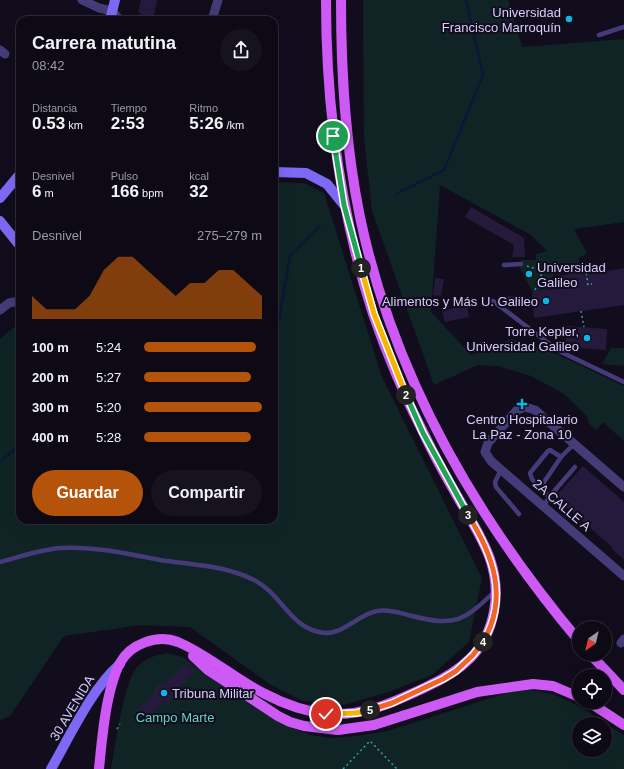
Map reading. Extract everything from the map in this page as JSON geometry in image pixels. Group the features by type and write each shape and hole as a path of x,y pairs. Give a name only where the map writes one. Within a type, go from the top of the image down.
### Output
{"main road":[{"path":"99,769 108,707 114,681 120,664 131,651 145,642 162,639 178,642 263,694 285,703 326,714 356,713 373,710 392,703 443,679 456,671 473,655 485,639 491,626 495,610 496,590 495,577 485,544 423,433 396,373 374,314 344,205 333,136 329,96 326,55 326,0"},
{"path":"340,0 346,124 360,216 388,316 420,394 451,458 504,543 572,632"},
{"path":"178,642 208,670 278,716 290,722 304,726 338,730 374,725 477,692 533,684 554,686 572,694"},
{"path":"597,661 624,690"},
{"path":"600,709 624,725"}],"street":[{"path":"82,0 99,8 111,16 115,0"},
{"path":"213,16 218,0"},
{"path":"278,172 306,173 327,184 344,205"},
{"path":"0,198 16,179"},
{"path":"0,221 16,241"},
{"path":"0,310 9,303 16,302"},
{"name":"2A CALLE A","path":"574,444 535,410 525,407 517,410 488,444 485,452 491,461 501,470 624,576"},
{"path":"574,444 624,487"},
{"name":"30 AVENIDA","path":"51,769 97,690 108,674 120,664"}],"lane":[{"path":"599,35 624,27"},
{"path":"504,265 521,264"},
{"path":"499,306 505,298 524,299"},
{"path":"493,301 559,351 624,382"},
{"path":"540,488 561,457 574,444"},
{"path":"549,497 532,479 530,473 548,451 550,450 561,457"},
{"path":"544,506 549,497 575,467"},
{"path":"501,470 495,482 496,487 519,514"},
{"path":"0,562 50,549 78,548 170,561 204,564 238,573 264,586 272,592 301,625 319,633 333,632 367,614 378,611 389,611 442,621 458,619 469,615 496,590"}],"path":[{"path":"521,264 542,271 551,270 552,267 555,269 582,267 586,271 588,284 592,284"},
{"path":"535,290 542,271"},
{"path":"581,311 584,328"},
{"path":"117,729 120,724"},
{"path":"343,769 370,741 397,769"}],"green space":[{"path":"363,0 508,0 522,47 624,39 624,222 574,229 587,253 579,258 580,266 559,271 551,278 559,289 532,291 520,268 521,260 536,260 536,254 547,251 531,235 440,185 431,312 471,355 512,339 559,355 624,386 624,441 603,422 596,430 588,422 588,417 564,394 531,376 498,366 478,365 434,385 372,211 364,138"},
{"path":"278,182 304,183 324,193 382,377 482,578 469,642 432,675 391,691 344,705 303,701 271,685 190,627 141,625 64,636 10,716 0,720 0,339 16,325 16,524 278,524"},
{"path":"611,348 624,348 624,366 602,364"},
{"name":"Campo Marte","path":"167,653 183,657 221,685 283,724 311,735 330,738 357,736 388,731 509,692 530,690 549,693 572,703 572,709 584,709 596,717 572,717 572,757 612,757 612,727 624,735 624,769 111,769 124,700 132,674 137,667 151,657"}],"building":[{"path":"141,0 157,0 154,16 140,15 141,13 138,12"},
{"path":"471,207 524,238 525,257 512,257 514,245 465,217"},
{"path":"624,268 624,305 534,318 532,291 560,289 558,276 584,271 585,275"},
{"path":"435,278 444,279 441,296 433,295"},
{"path":"467,305 469,317 445,322 442,311"},
{"name":"Torre Kepler, Universidad Galileo","path":"567,326 607,329 606,350 566,347"},
{"path":"583,466 624,502 624,560 612,549 613,548 555,497"},
{"name":"Tribuna Militar","path":"186,663 195,672 174,692 172,700 163,703 143,723 134,713 153,695 157,685 166,682"}],"waterway":[{"path":"396,194 444,170 483,75 466,0"},
{"path":"278,324 290,256 320,226"},
{"path":"0,461 16,448"}],"place":[{"name":"Universidad Francisco Marroquín","path":"569,19"},
{"name":"Universidad Galileo","path":"529,274"},
{"name":"Alimentos y Más U. Galileo","path":"546,301"},
{"name":"Torre Kepler, Universidad Galileo","path":"587,338"},
{"name":"Centro Hospitalario La Paz - Zona 10","path":"522,404"},
{"name":"Tribuna Militar","path":"164,693"}],"route":[{"path":"326,714 356,713 373,710 392,703 443,679 456,671 480,648 485,639 491,626 495,610 496,594 495,577 485,544 423,433 396,373 374,314 344,205 333,136"}]}
